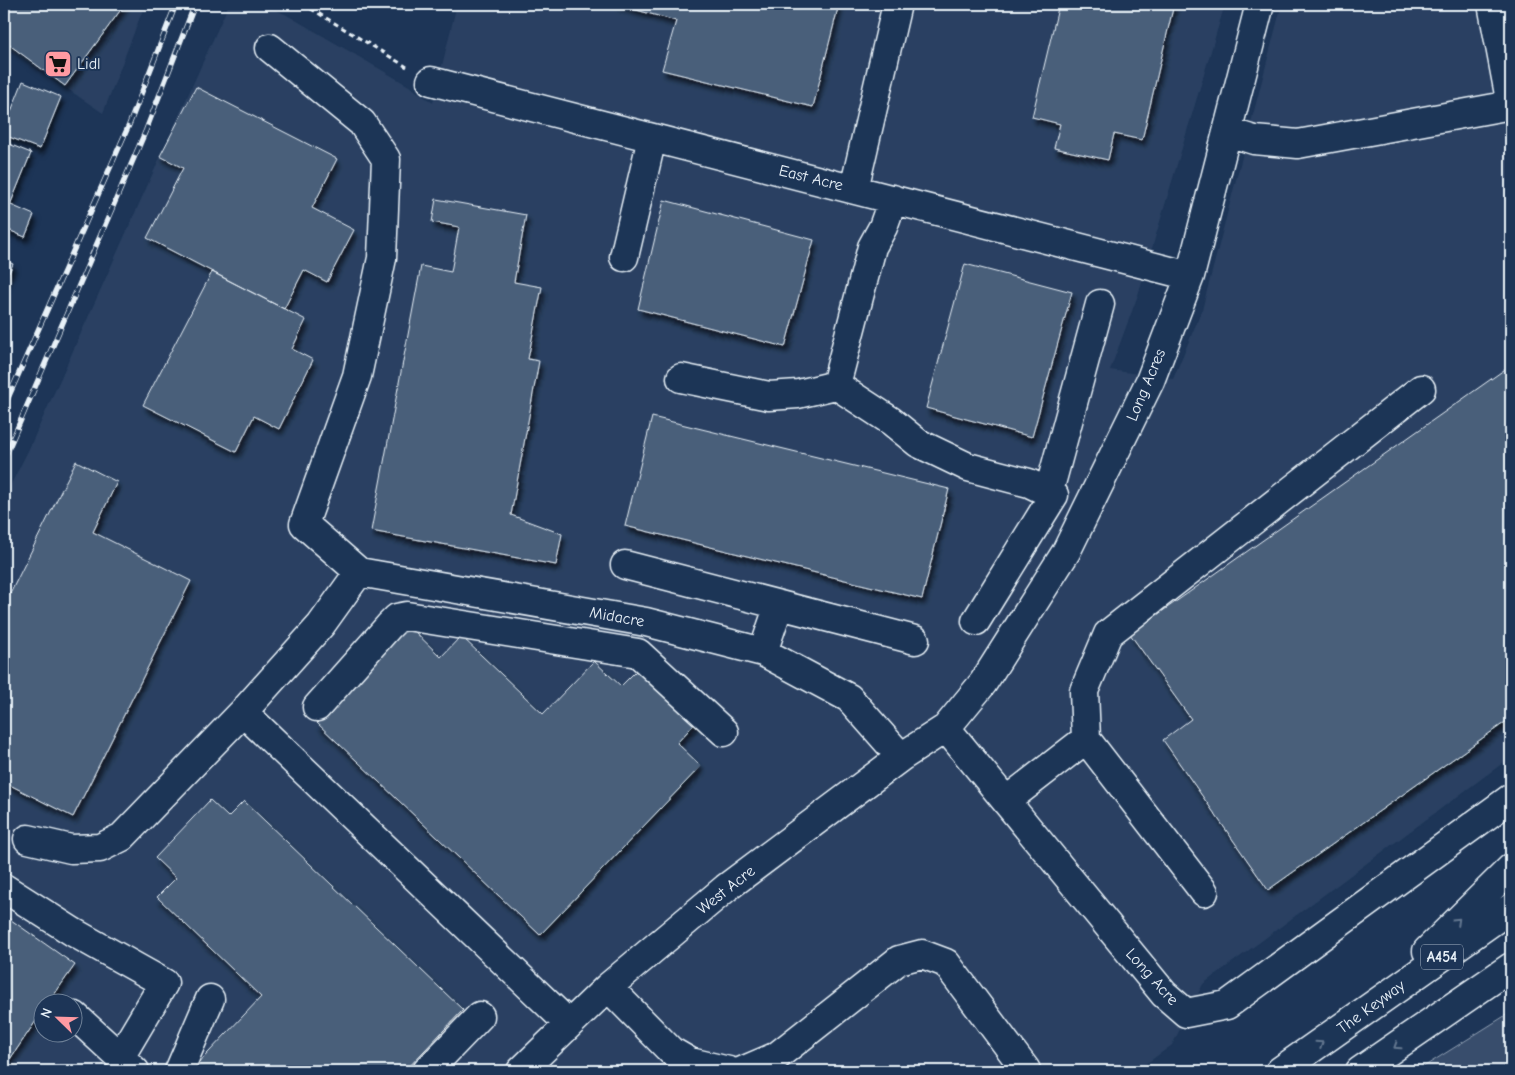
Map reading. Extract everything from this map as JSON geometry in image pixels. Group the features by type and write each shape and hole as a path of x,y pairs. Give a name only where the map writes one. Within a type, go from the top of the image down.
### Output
{"main road":[{"path":"854,189 897,4"},
{"name":"Long Acres","path":"946,728 983,683 1066,552 1150,381 1190,276 1260,4"},
{"path":"1228,132 1254,140 1298,144 1511,105 1492,4"},
{"path":"28,839 71,849 100,848 122,836 243,712 321,624 359,572 304,524 357,376 382,258 386,159 362,123 270,48"},
{"name":"East Acre","path":"431,81 1190,276"},
{"path":"624,257 652,138"},
{"path":"836,385 872,247 883,226 893,199"},
{"path":"976,621 1051,493 1100,304"},
{"path":"681,378 769,396 798,394 836,385 891,421 918,443 968,467 1051,493 1086,513"},
{"path":"1204,892 1086,739 1084,691 1108,634 1421,390"},
{"path":"625,564 915,640"},
{"name":"Midacre","path":"359,572 646,622 763,652 849,698 900,757"},
{"path":"763,652 779,605"},
{"path":"317,707 389,626 397,618 407,616 638,653 724,732"},
{"path":"638,653 646,622"},
{"path":"243,712 569,1024"},
{"name":"West Acre","path":"521,1071 608,987 726,888 900,757 946,728"},
{"name":"Long Acre","path":"946,728 1164,994 1186,1013 1227,1005 1511,798"},
{"path":"1006,801 1086,739"},
{"path":"1372,1005 1511,868"},
{"path":"4,888 73,932 164,983 128,1064 82,1022"},
{"name":"The Keyway","path":"1280,1071 1340,1031 1372,1005 1511,908"},
{"path":"742,1071 777,1056 899,960 922,954 946,963 1026,1070"},
{"path":"1360,1071 1435,1022 1511,968"},
{"path":"1435,1022 1511,978"},
{"path":"608,987 685,1066 730,1071"},
{"path":"179,1071 210,999"},
{"path":"427,1071 480,1016"}],"path":[{"path":"303,4 431,81"}],"shaded area":[{"name":"Lidl","path":"4,4 145,4 103,113 4,46"},
{"path":"229,4 260,4 285,14 409,86 433,103 457,4 1225,4 1138,295 1110,370 1173,379 1202,310 1282,4 1511,4 1511,757 1203,984 1172,1045 1136,1071 4,1071 4,498 28,451"},
{"path":"1511,1012 1511,1068 1506,1071 1417,1071"}],"building":[{"name":"Lidl","path":"4,4 125,4 65,86 4,41"},
{"path":"615,4 839,4 813,107 662,70 676,21"},
{"path":"1059,4 1174,4 1142,140 1114,134 1108,160 1054,148 1060,124 1032,117"},
{"path":"23,81 61,97 40,149 4,135 4,129"},
{"path":"196,87 337,159 312,208 354,230 327,282 304,270 284,309 147,238 183,168 160,156"},
{"path":"4,142 31,153 10,205 4,202"},
{"path":"436,199 526,215 514,282 542,287 528,359 539,361 511,515 562,534 556,565 371,531 421,266 451,272 459,227 432,222"},
{"path":"664,200 814,240 785,347 638,309"},
{"path":"4,202 34,215 25,237 4,228"},
{"path":"4,260 13,264 4,283"},
{"path":"965,264 1072,292 1032,437 926,408"},
{"path":"212,272 306,320 292,349 313,360 279,429 254,416 236,452 143,405"},
{"path":"1511,365 1511,718 1268,890 1163,740 1191,719 1130,634"},
{"path":"652,417 949,489 922,599 625,526"},
{"path":"76,461 117,482 93,532 191,581 73,817 4,782 4,606"},
{"path":"409,626 441,657 461,636 543,714 594,661 621,686 641,666 698,720 677,743 701,766 540,935 317,723"},
{"path":"210,800 228,817 244,801 463,1010 405,1071 191,1071 261,997 157,897 176,878 155,858"},
{"path":"4,915 75,965 56,992 32,992 32,1027 4,1068"}],"railway":[{"path":"4,407 129,125 176,4"},
{"path":"4,459 146,130 195,4"}],"place":[{"name":"Lidl","path":"58,64"}]}
